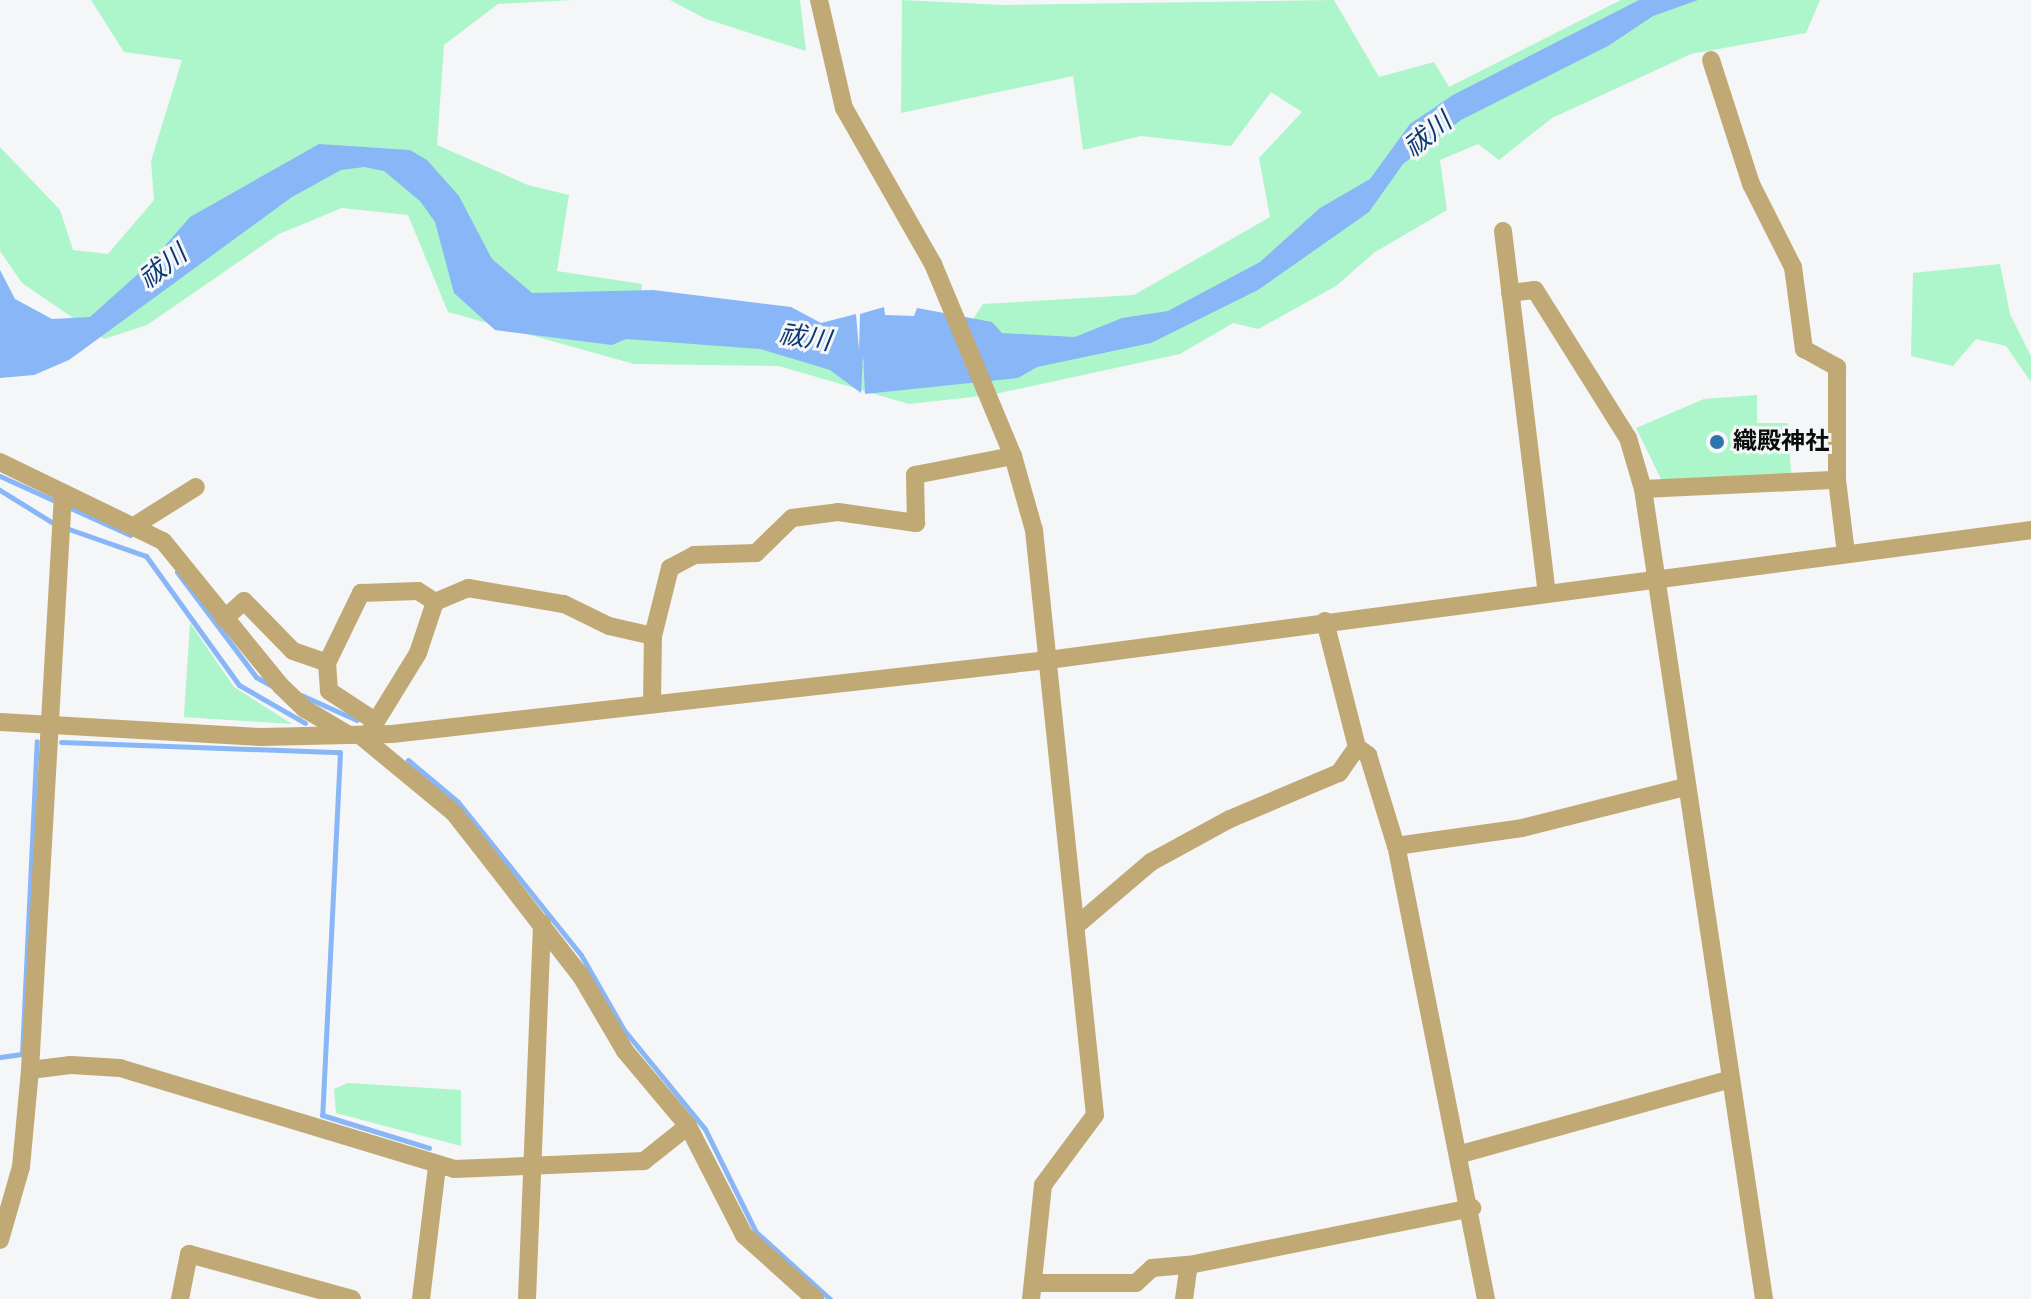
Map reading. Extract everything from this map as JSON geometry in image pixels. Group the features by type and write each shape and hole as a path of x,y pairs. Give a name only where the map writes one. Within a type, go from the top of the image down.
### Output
{"street":[{"path":"819,0 855,136 916,231 949,301 1013,456 1034,530 1095,1115 1043,1185 1032,1291 1136,1283 1152,1268 1189,1265 1472,1208"},
{"path":"1711,60 1751,184 1793,267 1804,349 1837,367 1837,480 1846,553"},
{"path":"1503,231 1547,593"},
{"path":"1510,293 1535,290 1628,438 1643,489 1653,579 1764,1299"},
{"path":"652,704 653,636 670,568 694,555 756,553 792,518 838,512 916,523 915,475 1013,456"},
{"path":"0,462 62,499 134,526 173,551 224,619 299,704 363,732"},
{"path":"1643,489 1837,480"},
{"path":"134,526 196,487"},
{"path":"0,1240 21,1167 30,1070 57,530 62,499"},
{"path":"0,722 363,732 1048,660 2031,530"},
{"path":"363,732 418,653 435,602 468,588 508,591 653,636"},
{"path":"435,602 418,591 361,593 327,663 329,691 363,732 454,813 542,923 625,1051 688,1126 744,1235 815,1299"},
{"path":"224,619 244,601 293,651 327,663"},
{"path":"1325,621 1357,747 1368,755 1396,846 1472,1208 1486,1299"},
{"path":"1077,925 1151,862 1230,819 1339,773 1357,747"},
{"path":"1396,846 1522,828 1685,787"},
{"path":"527,1299 542,923"},
{"path":"30,1070 71,1065 120,1068 437,1167 530,1167 644,1161 688,1126"},
{"path":"1461,1154 1731,1079"},
{"path":"421,1299 437,1167"},
{"path":"180,1299 189,1254 352,1299"},
{"path":"1184,1299 1189,1265"}],"green space":[{"path":"91,0 572,0 498,4 444,45 437,145 528,185 569,195 557,271 642,284 638,336 839,351 899,385 939,370 983,304 1134,295 1270,217 1259,158 1302,112 1271,92 1231,146 1141,136 1083,150 1073,76 901,113 902,0 1003,5 1334,0 1379,77 1434,62 1449,87 1621,0 1820,0 1806,33 1691,54 1552,118 1499,160 1478,144 1440,160 1447,210 1375,252 1336,286 1258,329 1233,323 1180,354 990,395 909,404 779,366 634,364 448,312 408,215 342,208 279,234 147,325 104,339 22,283 0,251 0,147 60,210 73,250 108,254 154,200 151,161 182,60 124,52"},
{"path":"670,0 800,0 806,51 706,19"},
{"path":"2000,264 2010,314 2031,356 2031,382 2006,346 1976,339 1953,366 1911,356 1913,273"},
{"path":"1757,395 1757,423 1788,423 1791,474 1662,481 1636,428 1704,399"},
{"path":"190,623 234,687 292,724 184,717"},
{"path":"348,1083 461,1090 461,1146 336,1113 334,1089"}],"water":[{"name":"祓川","path":"1639,0 1698,0 1653,16 1608,46 1461,120 1403,164 1369,212 1258,290 1151,343 1037,367 1018,378 865,394 863,355 861,393 830,370 760,349 626,339 612,345 495,330 454,293 435,222 420,201 384,171 364,167 341,170 292,197 69,360 34,375 0,378 0,270 15,299 52,319 90,317 149,264 190,217 319,144 410,150 427,160 459,196 492,259 532,293 653,290 791,307 821,323 856,314 859,350 860,314 884,307 885,315 914,316 917,308 992,322 1002,333 1075,337 1122,318 1168,311 1260,262 1320,208 1370,179 1410,124 1453,95"}],"waterway":[{"path":"0,476 130,535"},
{"path":"0,490 56,525"},
{"path":"66,528 146,556 239,685 305,723"},
{"path":"177,572 256,677 272,686"},
{"path":"301,695 357,720"},
{"path":"0,1057 22,1054 37,741"},
{"path":"61,742 340,752 322,1115 429,1148"},
{"path":"408,760 458,802 581,955 624,1030 705,1129 756,1232 830,1299"}],"place":[{"name":"織殿神社","path":"1717,442"}]}
